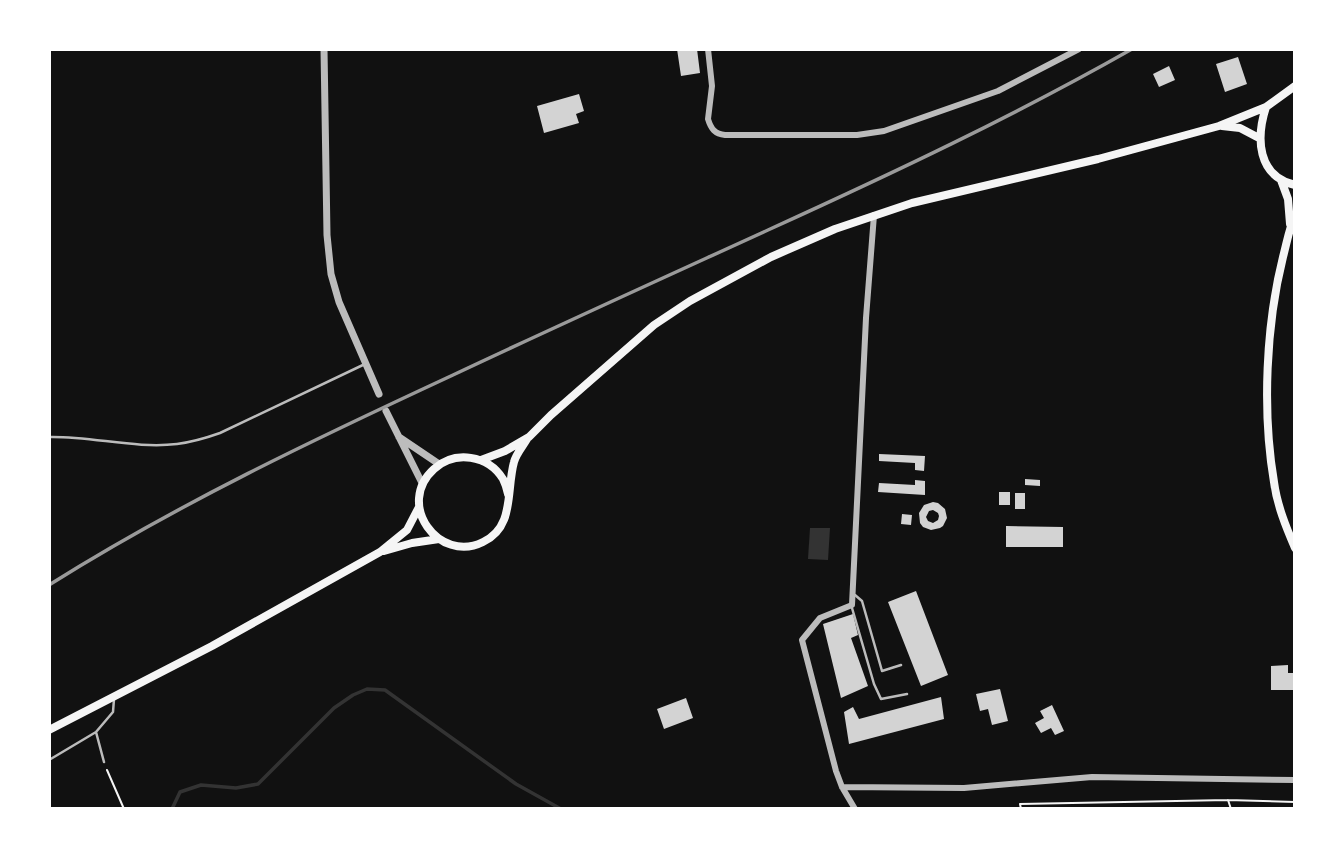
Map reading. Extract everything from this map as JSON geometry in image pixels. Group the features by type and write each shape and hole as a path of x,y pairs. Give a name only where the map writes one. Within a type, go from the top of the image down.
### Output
{"main road":[{"path":"481,460 505,451 529,437 635,340 654,326 690,301 771,257 835,229 912,203 1098,159 1219,125 1266,107 1295,86"},
{"path":"1266,107 1260,126 1262,155 1275,175 1295,186"},
{"path":"1219,125 1240,128 1259,138"},
{"path":"1281,180 1288,199 1290,227"},
{"path":"1295,215 1279,271 1273,311 1268,396 1274,483 1280,510 1295,548"},
{"path":"509,494 494,468 481,460 453,458 439,464 422,483 419,490 419,507 430,531 439,539 453,545 468,547 495,535 504,523 509,509 514,460 529,437"},
{"path":"49,730 212,646 380,552 407,530 419,507"},
{"path":"380,552 439,539"}],"street":[{"path":"324,49 328,258 339,302 379,394"},
{"path":"708,49 712,86 708,119 716,132 725,135 857,135 893,129 998,91 1079,49"},
{"path":"855,809 836,771 802,640 820,618 852,605 866,318 874,215"},
{"path":"386,411 422,483"},
{"path":"398,437 439,464"},
{"path":"842,787 964,788 1092,777 1295,780"}],"lane":[{"path":"49,437 156,445 199,440 220,433 365,364"},
{"path":"852,592 862,601 882,671 901,665"},
{"path":"852,605 874,684 881,699 907,694"},
{"path":"49,760 96,732 113,712 114,696"},
{"path":"96,732 104,762"}],"path":[{"path":"104,762 124,809"},
{"path":"1228,800 1231,809"},
{"path":"1021,809 1020,804 1228,800 1295,802"}],"shaded area":[{"path":"810,528 830,528 828,560 808,559"}],"building":[{"path":"677,49 697,49 700,73 681,76"},
{"path":"1238,57 1247,84 1225,92 1216,64"},
{"path":"1169,66 1175,80 1159,87 1153,74"},
{"path":"579,94 584,111 576,114 579,123 544,133 537,106"},
{"path":"879,454 925,456 924,471 915,470 915,463 879,461"},
{"path":"1025,479 1040,480 1040,486 1025,485"},
{"path":"915,480 925,481 925,495 878,492 879,483 915,485"},
{"path":"999,492 1010,492 1010,505 999,505"},
{"path":"1015,493 1025,493 1025,509 1015,509"},
{"path":"933,502 945,509 947,518 943,526 931,530 923,527 919,513 924,505","holes":["929,511 938,513 938,520 933,523 928,521 926,517"]},
{"path":"902,514 912,515 911,525 901,524"},
{"path":"1006,526 1063,527 1063,547 1006,547"},
{"path":"916,591 948,675 921,686 888,602"},
{"path":"853,614 858,635 851,638 868,686 841,698 823,624"},
{"path":"1288,665 1288,673 1295,673 1295,690 1271,690 1271,666"},
{"path":"1000,689 1008,721 992,725 988,709 980,711 976,694"},
{"path":"941,697 944,719 849,744 844,712 853,707 859,719"},
{"path":"686,698 693,718 664,729 657,709"},
{"path":"1052,705 1064,731 1055,735 1051,728 1041,733 1035,723 1044,718 1040,711"}],"waterway":[{"path":"172,809 180,792 201,785 236,788 258,784 334,708 367,689 385,690 516,784 561,809"}],"railway":[{"path":"49,585 147,527 299,448 906,166 1043,98 1132,49"}]}
